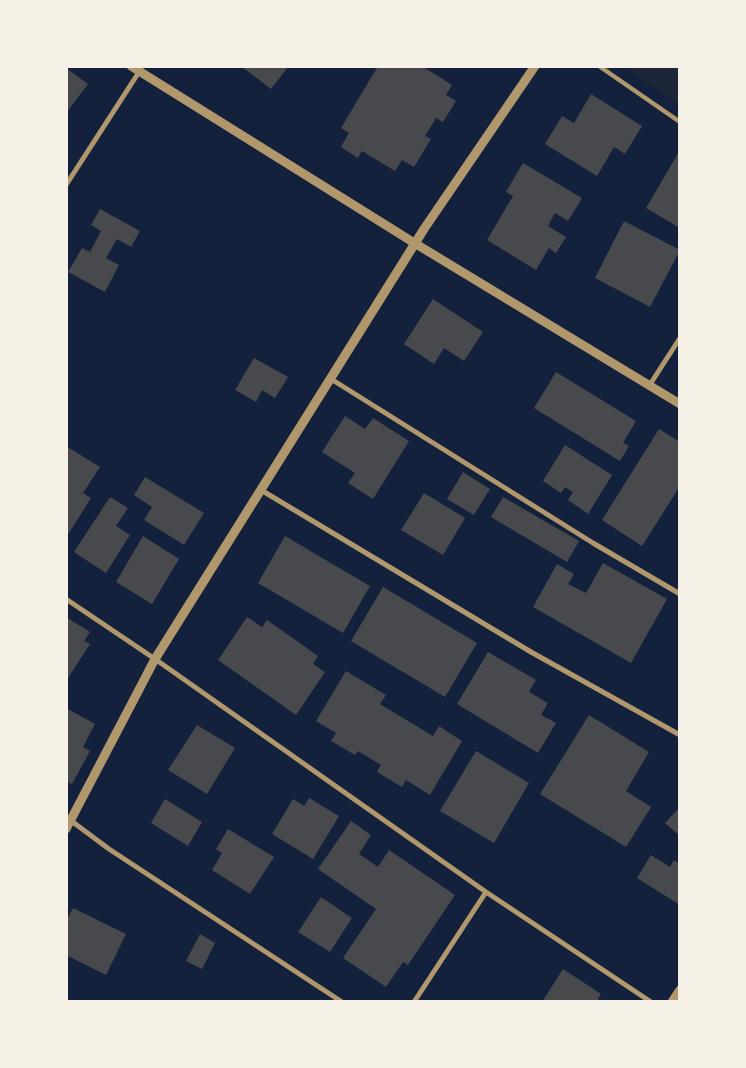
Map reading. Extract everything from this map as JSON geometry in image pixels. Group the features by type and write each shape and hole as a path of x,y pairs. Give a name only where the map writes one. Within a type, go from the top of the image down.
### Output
{"street":[{"path":"131,66 416,244 680,404"},
{"path":"66,829 69,819 155,658 424,229 534,66"},
{"path":"599,66 680,122"},
{"path":"66,185 140,72"},
{"path":"649,386 680,338"},
{"path":"331,379 593,544 680,594"},
{"path":"261,490 531,652 680,735"},
{"path":"66,600 155,658 486,892 650,1002"},
{"path":"69,819 109,849 342,1002"},
{"path":"414,1002 486,892"},
{"path":"672,1002 680,990"}],"shaded area":[{"path":"622,66 680,66 680,105"}],"building":[{"path":"241,66 289,66 271,89"},
{"path":"378,66 422,66 452,85 446,95 456,101 443,122 436,118 425,136 431,139 414,167 402,160 395,171 362,151 358,158 341,147 349,133 341,128"},
{"path":"66,68 88,84 66,113"},
{"path":"591,94 642,126 625,154 614,147 597,176 545,144 562,116 574,123"},
{"path":"680,150 680,228 646,208"},
{"path":"523,163 582,198 568,221 555,213 548,226 566,237 556,253 549,248 536,270 487,240 513,196 506,192"},
{"path":"100,209 140,231 131,247 117,239 106,258 119,265 105,292 68,272 82,248 90,252 101,231 91,225"},
{"path":"624,221 680,250 650,307 595,278"},
{"path":"433,299 483,332 464,361 444,348 434,364 404,344"},
{"path":"254,358 288,377 275,398 262,390 256,402 235,390"},
{"path":"556,372 636,421 623,443 629,446 620,461 534,408"},
{"path":"345,416 365,429 373,418 409,441 373,499 348,483 355,473 322,452"},
{"path":"659,429 680,442 680,486 642,546 602,520"},
{"path":"565,445 612,475 588,514 568,500 573,492 565,487 561,493 543,481"},
{"path":"66,446 100,467 83,493 91,498 69,533 66,531"},
{"path":"463,472 490,489 474,515 447,499"},
{"path":"145,477 204,513 184,545 144,520 152,507 134,495"},
{"path":"424,493 465,518 443,555 401,530"},
{"path":"110,497 128,508 116,526 130,535 106,573 74,552"},
{"path":"503,497 579,541 567,562 491,517"},
{"path":"143,536 179,559 152,604 116,582"},
{"path":"285,536 370,586 343,633 258,583"},
{"path":"603,563 667,599 631,663 533,607 557,564 574,574 568,584 586,593"},
{"path":"383,587 477,643 445,697 351,641"},
{"path":"66,617 90,632 84,641 90,644 66,681"},
{"path":"247,617 262,627 267,620 318,656 313,664 325,672 296,715 218,660"},
{"path":"488,652 536,680 529,692 548,703 541,715 556,723 538,753 457,704"},
{"path":"346,671 386,695 380,704 433,736 439,726 462,741 430,795 406,780 402,787 377,772 381,765 358,751 355,755 331,741 336,733 316,721"},
{"path":"66,708 95,724 83,747 90,751 72,784 66,781"},
{"path":"589,715 649,752 626,791 651,807 626,847 540,794"},
{"path":"197,725 235,748 207,794 168,770"},
{"path":"476,751 529,783 494,843 440,811"},
{"path":"309,798 339,816 313,859 272,834 293,799 304,806"},
{"path":"165,799 202,822 188,846 151,823"},
{"path":"680,807 680,836 665,823"},
{"path":"351,821 371,835 359,854 378,867 389,850 455,895 408,965 403,962 386,987 343,958 376,909 318,869"},
{"path":"228,829 274,857 250,894 212,870 222,853 216,849"},
{"path":"651,855 670,867 674,860 680,864 680,905 637,878"},
{"path":"321,897 352,918 330,952 298,932"},
{"path":"73,908 126,934 106,975 66,955 66,921"},
{"path":"200,934 215,943 202,969 186,961"},
{"path":"563,969 601,994 598,999 601,1002 542,1002"}]}
